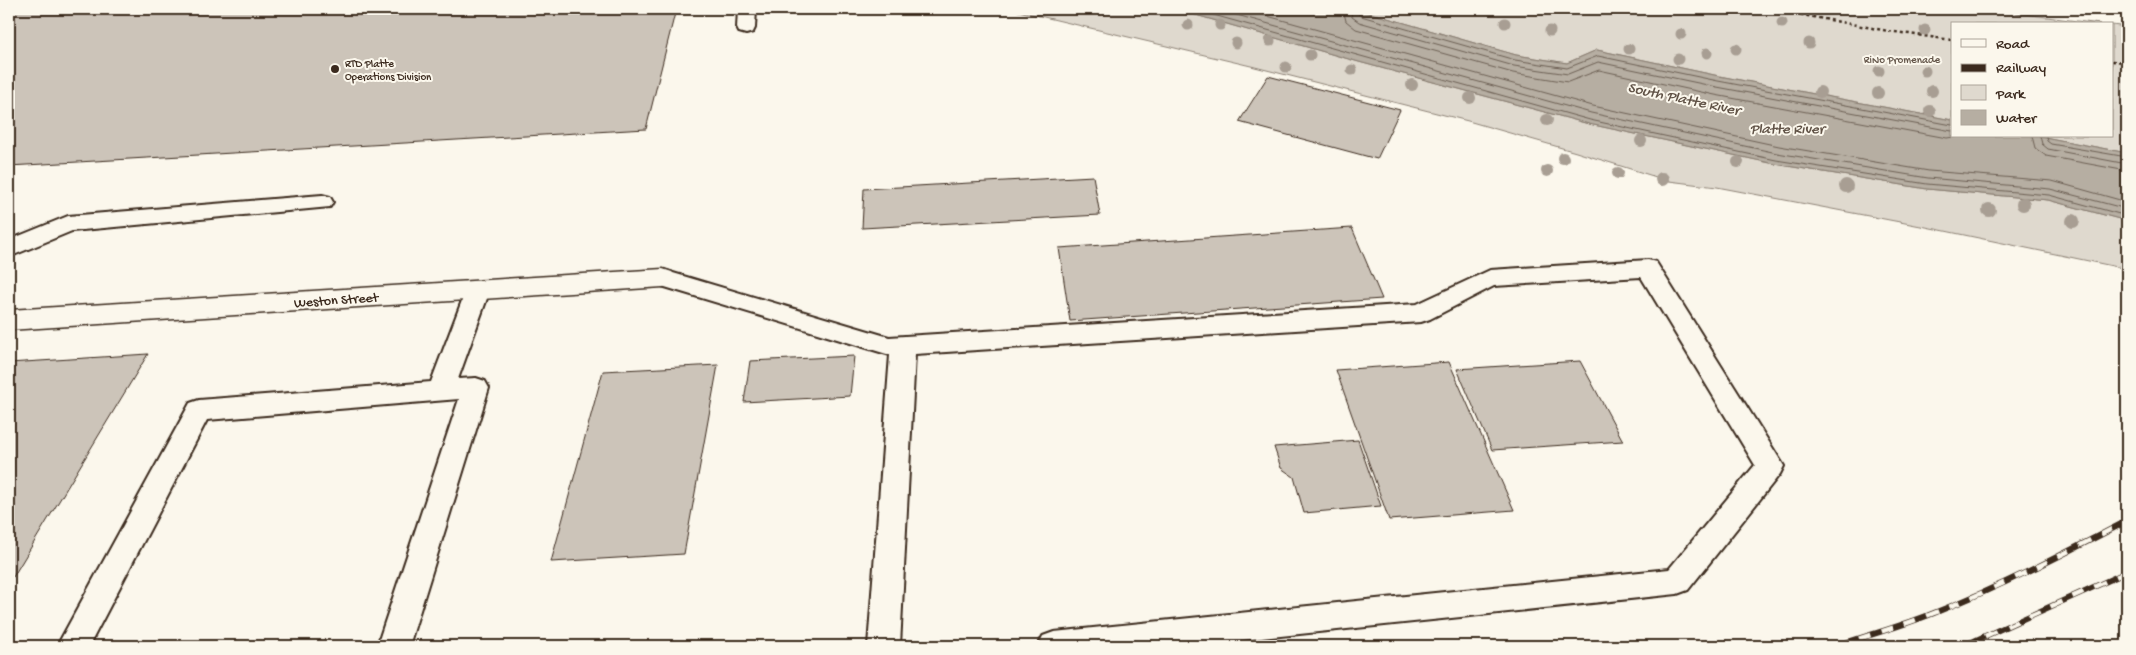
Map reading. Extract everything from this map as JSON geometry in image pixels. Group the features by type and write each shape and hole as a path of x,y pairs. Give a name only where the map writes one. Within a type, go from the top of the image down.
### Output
{"street":[{"name":"Weston Street","path":"9,320 663,278"}],"lane":[{"path":"746,28 747,9"},
{"path":"9,249 68,224 322,202"},
{"path":"663,278 889,346 1421,313 1490,278 1648,268 1770,466 1677,581 1054,646"},
{"path":"441,391 478,290"},
{"path":"884,646 903,345"},
{"path":"73,646 199,410 476,388 393,646"}],"path":[{"path":"1771,9 1888,31 1951,40"},
{"path":"2114,60 2127,62"}],"green space":[{"path":"1010,9 1175,9 1359,62 1589,124 1775,164 1927,189 2048,200 2127,221 2127,269 1926,227 1717,187 1669,181 1468,121 1251,66"},
{"name":"RiNo Promenade","path":"1356,9 1986,9 2085,22 1951,22 1951,120 1719,76 1597,50 1567,63 1516,55"},
{"path":"2114,25 2127,27 2127,153 2049,138 2114,138"}],"water":[{"name":"Platte River","path":"1175,9 1356,9 1516,55 1567,63 1597,50 1719,76 1951,120 1951,138 2049,138 2127,153 2127,221 2048,200 1927,189 1775,164 1589,124 1359,62"}],"building":[{"name":"RTD Platte Operations Division","path":"9,9 676,9 646,129 9,166"},
{"path":"1268,76 1400,110 1377,159 1239,122"},
{"path":"1093,176 1100,215 862,228 864,189"},
{"path":"1352,228 1382,299 1070,321 1059,248"},
{"path":"148,354 13,577 9,577 9,363"},
{"path":"854,356 850,396 744,402 750,361"},
{"path":"1580,361 1623,441 1492,450 1457,369"},
{"path":"1449,362 1514,510 1389,520 1336,370"},
{"path":"718,365 684,554 551,562 603,371"},
{"path":"1358,440 1381,506 1304,513 1294,477 1281,468 1274,447"}],"railway":[{"path":"1836,646 1910,622 1959,603 2032,570 2127,521"},
{"path":"1963,646 2127,572"}],"place":[{"name":"RTD Platte Operations Division","path":"335,69"}],"water label":[{"name":"South Platte River","path":"1684,98"}]}
